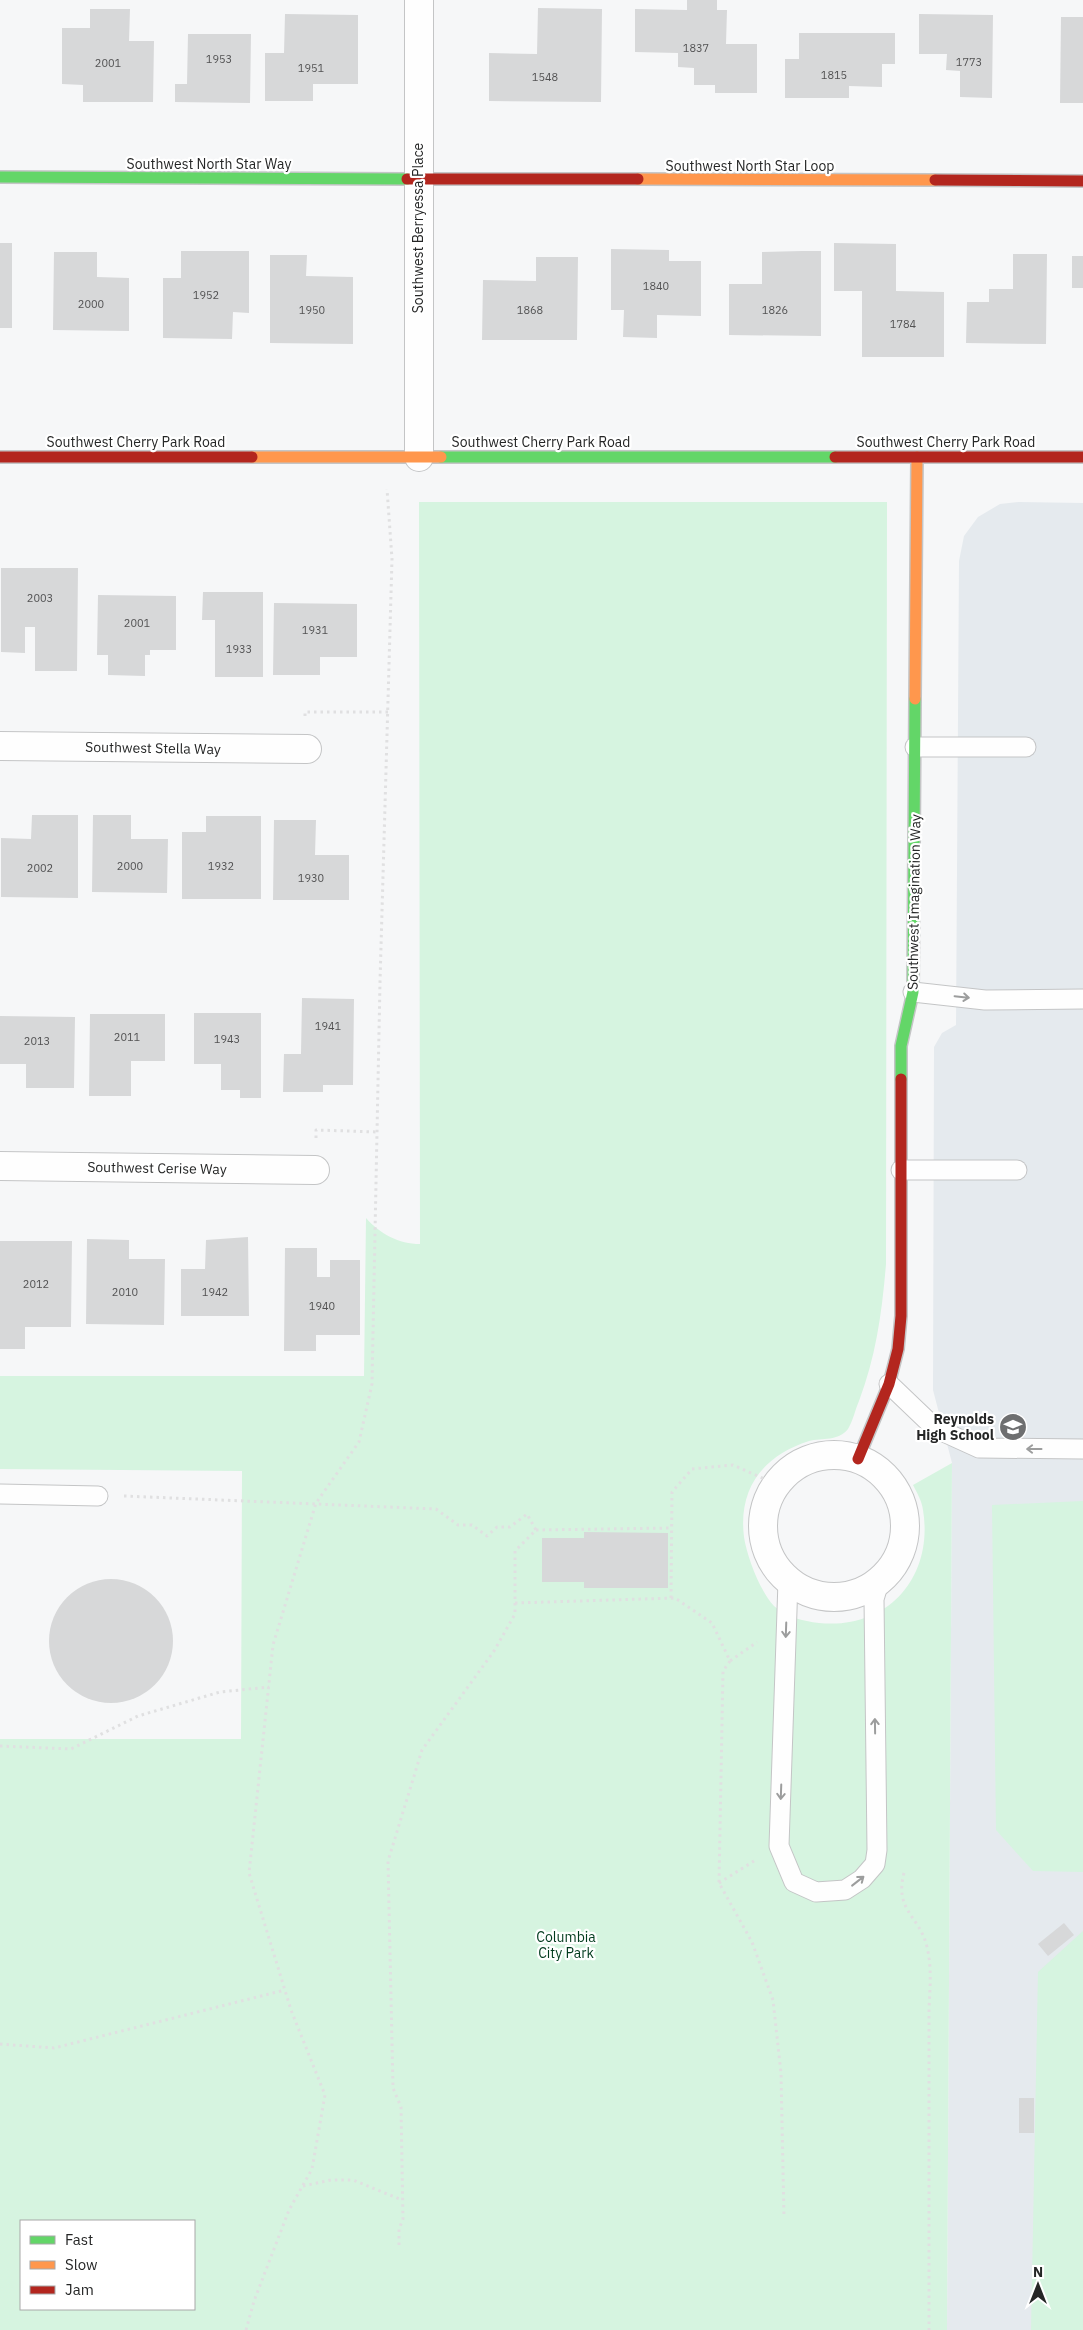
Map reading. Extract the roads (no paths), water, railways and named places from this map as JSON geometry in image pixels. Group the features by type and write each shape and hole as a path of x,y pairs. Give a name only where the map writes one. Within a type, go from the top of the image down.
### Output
{"street":[{"name":"Southwest Berryessa Place","path":"418,0 419,456"},
{"name":"Southwest North Star Way","path":"0,177 418,180"},
{"name":"Southwest North Star Loop","path":"418,180 1083,181"},
{"name":"Southwest Imagination Way","path":"858,1459 888,1384 898,1349 901,1316 900,1046 914,992 917,456"},
{"name":"Southwest Cherry Park Road","path":"0,457 1083,456"},
{"name":"Southwest Stella Way","path":"0,746 307,750"},
{"name":"Southwest Cerise Way","path":"0,1166 315,1170"},
{"path":"835,1454 858,1459 876,1469 892,1484 901,1503 905,1525 902,1546 893,1566 879,1582 858,1593 834,1598 809,1593 788,1581 771,1560 763,1535 764,1508 776,1484 792,1468 812,1458 835,1454"}],"lane":[{"path":"915,747 1026,747"},
{"path":"914,992 985,1000 1083,999"},
{"path":"901,1170 1018,1170"},
{"path":"888,1384 935,1428 979,1448 1083,1449"},
{"path":"0,1494 98,1496"},
{"path":"788,1581 779,1846 794,1882 816,1892 845,1890 862,1879 875,1864 877,1850 874,1599 879,1582"}],"place":[{"name":"Reynolds High School","path":"1013,1427"}],"park label":[{"name":"Columbia City Park","path":"566,1945"}]}
